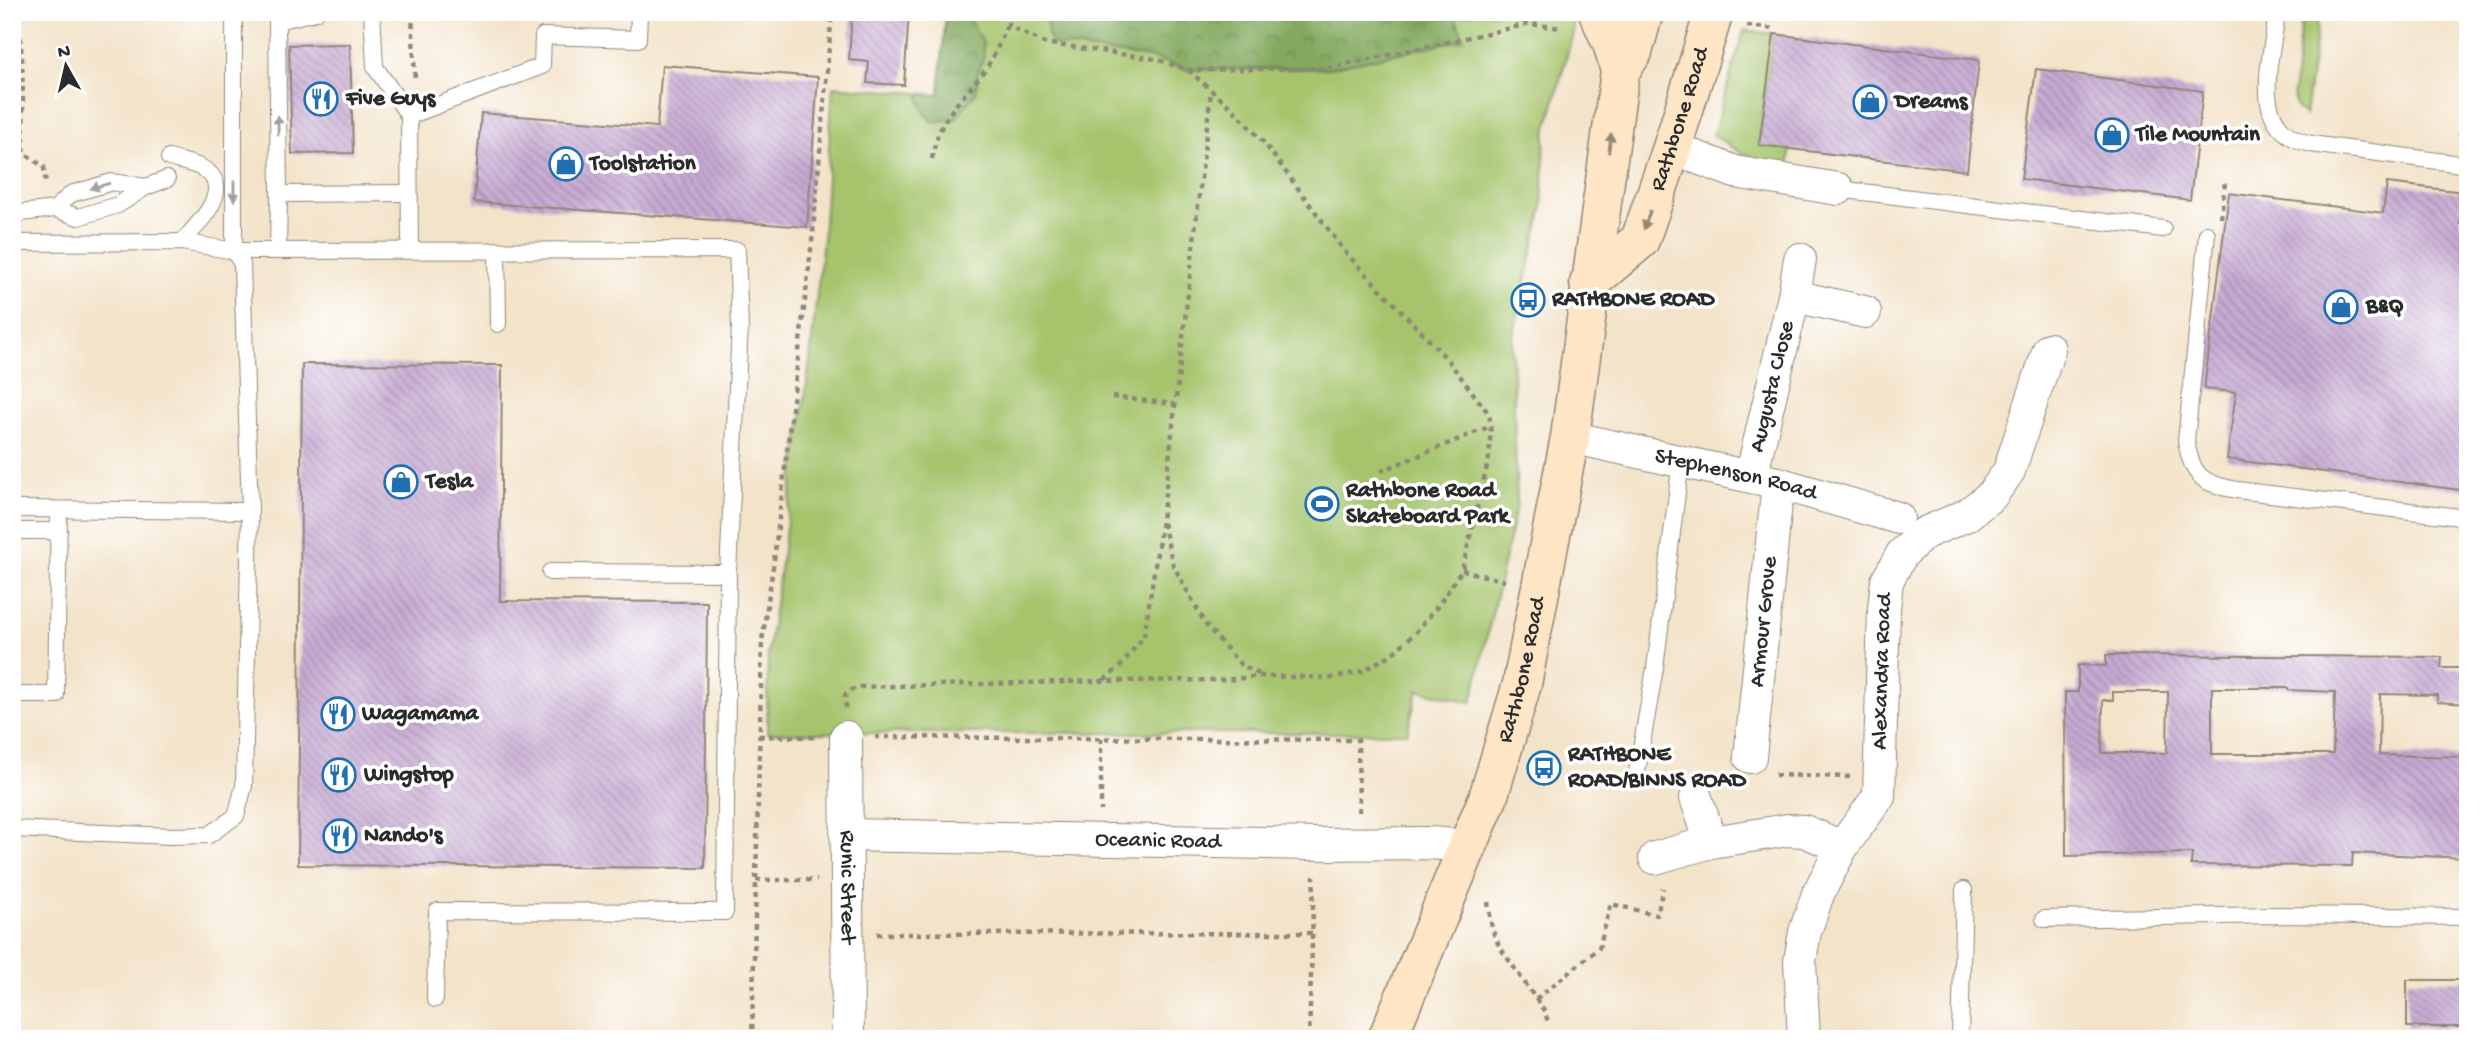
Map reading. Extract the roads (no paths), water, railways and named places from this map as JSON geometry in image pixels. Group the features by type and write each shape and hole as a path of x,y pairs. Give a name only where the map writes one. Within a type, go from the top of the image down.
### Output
{"main road":[{"path":"1598,12 1614,46 1620,71"},
{"name":"Rathbone Road","path":"1387,1039 1488,798 1521,684 1570,437 1620,71 1633,52 1644,12"},
{"name":"Rathbone Road","path":"1590,283 1640,240 1672,148 1730,19"}],"street":[{"path":"1672,148 1735,172 1838,189"},
{"name":"Augusta Close","path":"1764,480 1800,259"},
{"name":"Augusta Close","path":"1794,296 1865,312"},
{"name":"Alexandra Road","path":"1804,1039 1800,961 1805,932 1818,894 1842,848 1879,796 1887,581 1902,554 1925,533 1967,514 1992,495 2009,471 2049,349"},
{"name":"Stephenson Road","path":"1570,437 1764,480 1898,518"},
{"name":"Armour Grove","path":"1750,757 1764,480"},
{"name":"Runic Street","path":"846,737 848,1039"},
{"path":"1696,798 1711,842"},
{"path":"1655,858 1711,842 1788,830 1804,831 1842,848"},
{"name":"Oceanic Road","path":"846,835 1314,844 1430,843 1469,846"}],"lane":[{"path":"12,830 209,835 236,816 244,786 250,511 242,264 234,251 234,12"},
{"path":"278,250 277,21 316,12"},
{"path":"372,12 375,67 413,115 408,193 410,250"},
{"path":"413,115 542,66 543,36 638,39 639,12"},
{"path":"2277,12 2268,102 2271,115 2286,135 2311,144 2468,165"},
{"path":"169,158 201,167 212,177 216,189 214,201 205,216 182,242"},
{"path":"12,214 52,210 78,218 118,205 146,187 167,180"},
{"path":"52,210 71,194 112,182 146,187"},
{"path":"1838,189 2163,229"},
{"path":"279,194 408,193"},
{"path":"2207,234 2186,441 2194,470 2207,482 2224,488 2468,518"},
{"path":"12,243 182,242 234,251 737,250 740,326 728,573 725,912 437,911 435,999"},
{"path":"497,250 498,324"},
{"path":"1637,772 1655,668 1681,461"},
{"path":"12,509 250,511"},
{"path":"12,695 56,695 59,510"},
{"path":"12,531 60,531"},
{"path":"550,572 728,573"},
{"path":"1960,1039 1964,890"},
{"path":"2044,919 2277,915 2468,917"}],"place":[{"name":"Five Guys","path":"321,99"},
{"name":"Dreams","path":"1870,102"},
{"name":"Tile Mountain","path":"2112,135"},
{"name":"Toolstation","path":"566,164"},
{"name":"RATHBONE ROAD","path":"1528,300"},
{"name":"B&Q","path":"2341,307"},
{"name":"Tesla","path":"401,482"},
{"name":"Rathbone Road Skateboard Park","path":"1322,504"},
{"name":"Wagamama","path":"338,714"},
{"name":"RATHBONE ROAD/BINNS ROAD","path":"1544,768"},
{"name":"Wingstop","path":"339,775"},
{"name":"Nando's","path":"340,836"}]}
